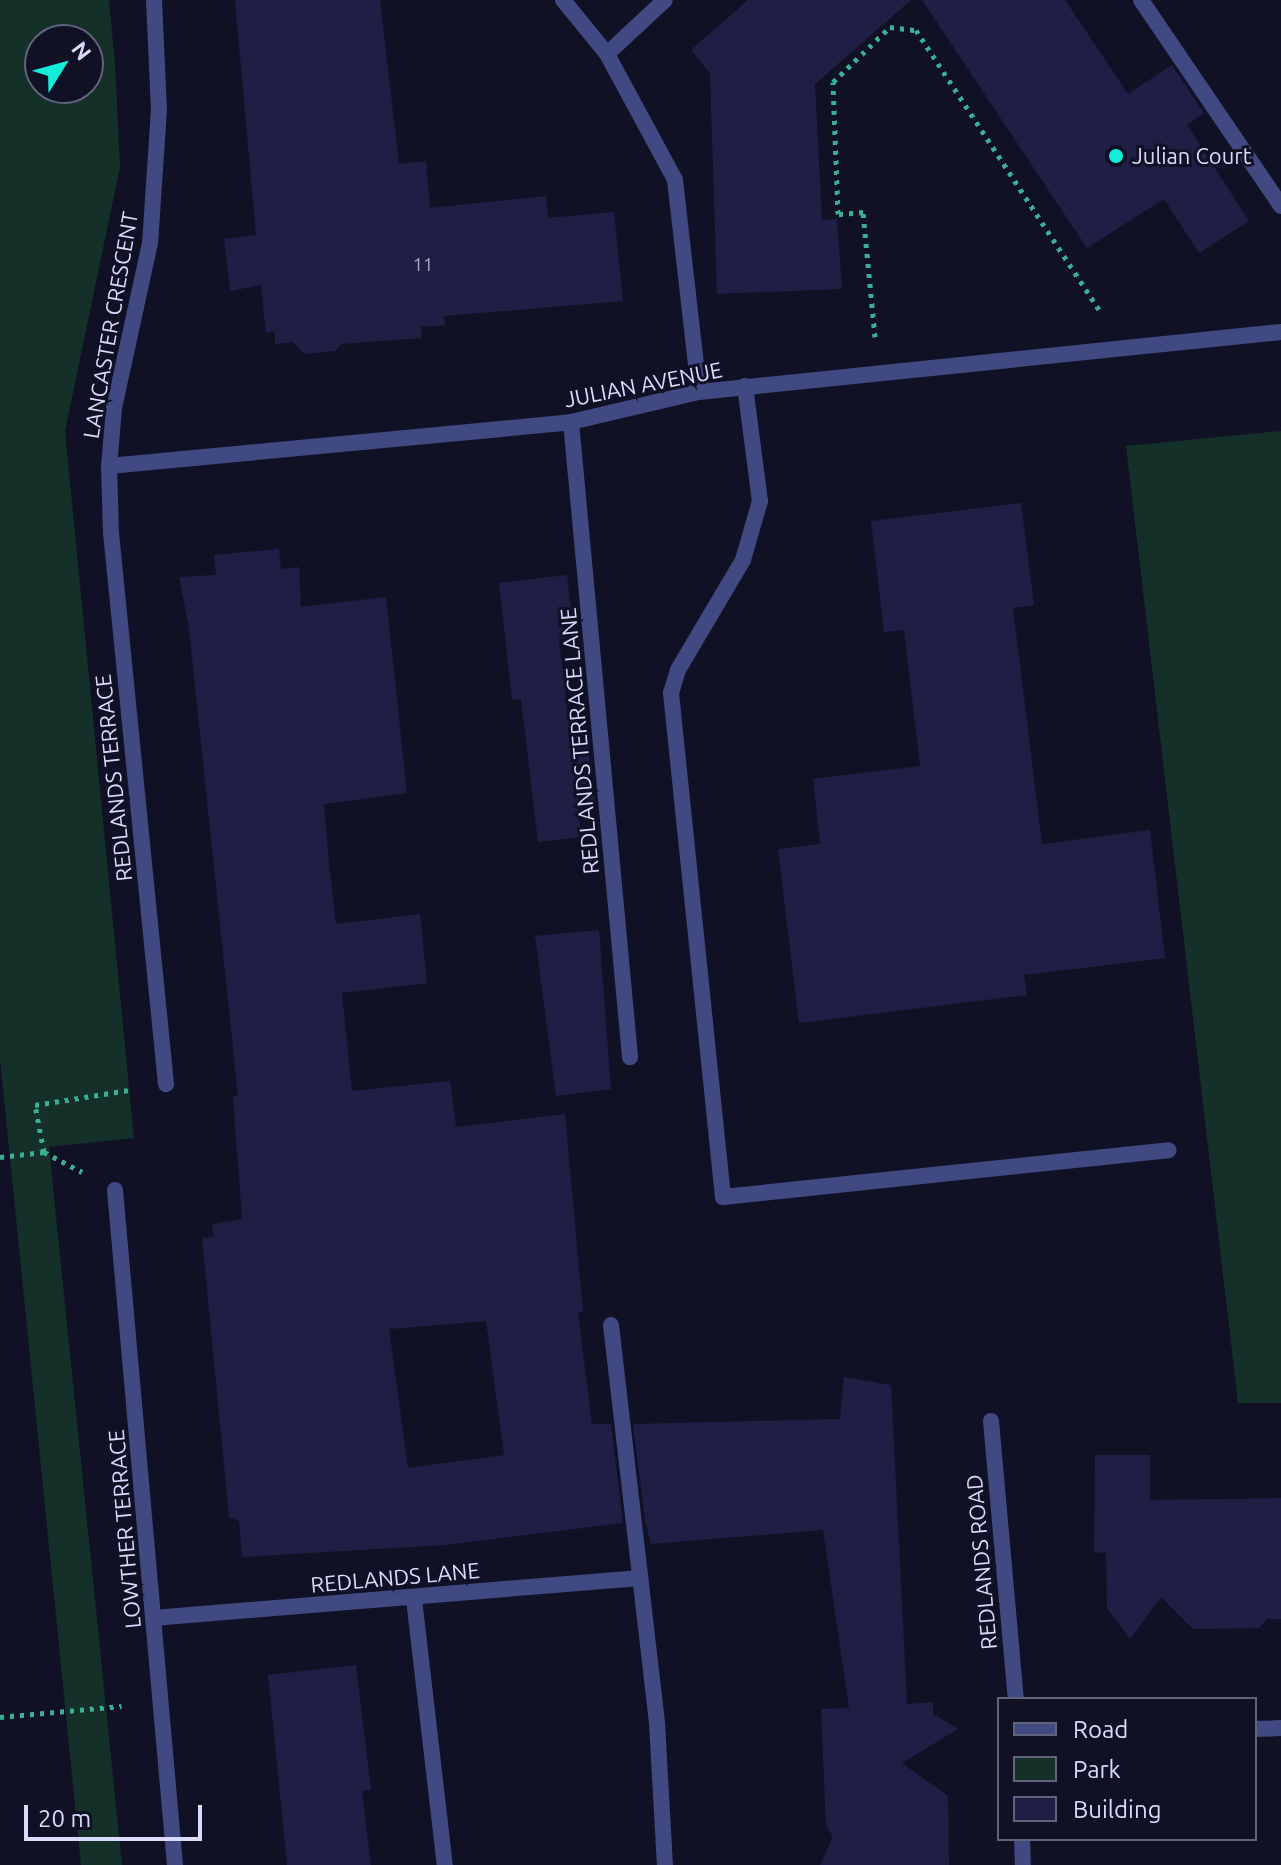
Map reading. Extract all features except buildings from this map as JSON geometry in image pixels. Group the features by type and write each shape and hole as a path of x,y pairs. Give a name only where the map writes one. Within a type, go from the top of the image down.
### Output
{"street":[{"name":"LANCASTER CRESCENT","path":"109,466 114,408 150,243 159,109 154,0"},
{"path":"563,0 607,54 675,180 699,392"},
{"path":"607,54 665,0"},
{"path":"1141,0 1281,206"},
{"name":"JULIAN AVENUE","path":"109,466 571,422 699,392 745,386 1281,332"},
{"path":"745,386 760,501 743,560 678,670 671,693 723,1197 1169,1150"},
{"name":"REDLANDS TERRACE LANE","path":"571,422 630,1057"},
{"name":"REDLANDS TERRACE","path":"109,466 112,549 166,1084"},
{"name":"LOWTHER TERRACE","path":"115,1190 175,1865"},
{"path":"611,1325 657,1723 665,1865"},
{"name":"REDLANDS ROAD","path":"991,1421 1016,1697"},
{"name":"REDLANDS LANE","path":"153,1618 414,1599 640,1578"},
{"path":"414,1599 445,1865"},
{"path":"1257,1729 1281,1728"},
{"path":"1022,1841 1023,1865"}],"path":[{"path":"879,373 863,212 838,214 833,82 890,27 916,30 1124,348"},
{"path":"0,1157 44,1152 35,1105 166,1084"},
{"path":"0,1717 161,1702"}],"green space":[{"path":"0,0 109,0 120,167 65,431 134,1138 49,1147 122,1865 81,1865 0,1059"},
{"path":"1281,431 1281,1403 1238,1403 1126,446"}],"place":[{"name":"Julian Court","path":"1116,156"}]}
